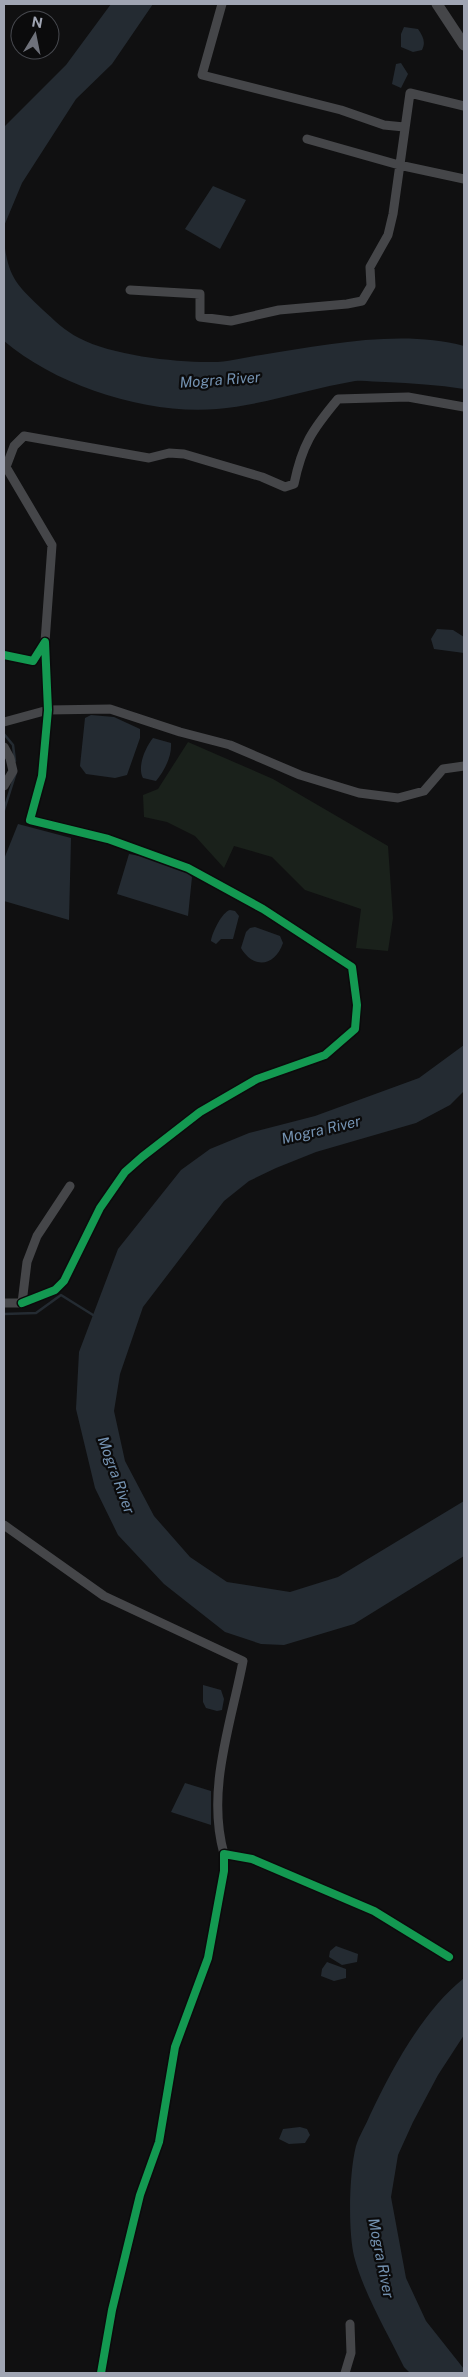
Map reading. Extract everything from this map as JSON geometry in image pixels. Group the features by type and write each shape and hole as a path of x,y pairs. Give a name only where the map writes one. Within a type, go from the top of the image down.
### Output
{"street":[{"path":"222,4 202,75 341,110 384,125 404,127"},
{"path":"437,4 464,45"},
{"path":"130,290 200,294 200,317 231,321 279,310 362,301 371,286 370,267 388,235 393,214 398,165 410,93 464,106"},
{"path":"307,139 398,165 464,179"},
{"path":"4,1303 22,1303 55,1290 64,1281 100,1208 125,1172 200,1112 257,1079 326,1055 355,1029 357,1005 352,966 264,909 188,868 155,854 108,839 30,820 42,776 48,710 45,642 52,545 5,468 14,446 24,436 149,458 170,453 184,454 219,463 286,487 294,484 300,457 312,430 338,399 408,397 464,407"},
{"path":"4,655 33,662 45,642"},
{"path":"4,722 48,710 110,709 180,732 230,744 300,775 359,792 398,798 424,791 443,769 464,766"},
{"path":"4,747 14,771 4,786"},
{"path":"22,1303 27,1262 37,1236 70,1186"},
{"path":"4,1525 104,1596 243,1661 217,1783 219,1836 224,1854 224,1871 208,1958 175,2047 159,2142 140,2195 112,2310 101,2373"},
{"path":"224,1854 252,1860 374,1911 422,1938 449,1957"},
{"path":"346,2373 351,2354 350,2324"}],"shaded area":[{"path":"188,742 273,779 388,846 393,918 388,951 356,948 361,909 305,890 272,857 234,846 224,868 195,836 167,822 144,817 143,795 158,789"}],"water":[{"path":"111,4 153,4 112,64 76,99 22,183 4,226 4,127 66,65"},
{"path":"404,27 418,29 424,44 422,50 413,52 401,47 401,34"},
{"path":"401,63 408,74 401,88 392,84 396,64"},
{"path":"213,186 246,200 220,249 185,229"},
{"name":"Mogra River","path":"4,240 11,272 20,287 51,318 69,332 92,344 124,353 160,359 215,362 363,340 415,339 440,341 464,346 464,389 444,386 355,381 234,407 190,410 133,402 104,394 76,384 50,371 25,357 4,341"},
{"path":"437,629 453,630 464,637 464,653 434,649 431,639"},
{"path":"91,715 114,717 140,729 140,738 127,775 115,778 86,774 80,766 85,718"},
{"path":"153,738 171,743 167,764 156,781 143,778 141,774 141,763 147,747"},
{"path":"18,824 71,838 69,920 4,901 4,859"},
{"path":"129,854 173,862 192,877 188,916 117,894"},
{"path":"230,910 235,911 239,916 233,939 221,939 216,944 211,941 213,933 218,923"},
{"path":"255,927 280,936 283,943 275,957 270,960 258,962 252,960 241,948 246,932 250,928"},
{"name":"Mogra River","path":"464,1045 464,1091 450,1105 416,1123 316,1152 249,1181 224,1201 143,1307 120,1374 114,1411 125,1461 154,1516 190,1557 227,1582 290,1592 338,1577 464,1501 464,1556 354,1624 284,1645 261,1644 225,1632 164,1584 118,1535 95,1488 76,1409 79,1352 118,1249 181,1170 210,1149 249,1133 315,1116 419,1078"},
{"path":"203,1685 221,1690 224,1699 222,1710 217,1711 206,1708 203,1702"},
{"path":"185,1783 211,1791 211,1825 171,1812"},
{"path":"336,1946 358,1954 357,1962 342,1965 329,1957 330,1951"},
{"path":"327,1962 346,1969 346,1978 334,1981 321,1976 322,1969"},
{"name":"Mogra River","path":"464,1978 464,2035 438,2075 398,2155 391,2197 406,2278 426,2321 464,2369 464,2373 410,2373 404,2367 376,2313 363,2284 354,2256 350,2217 354,2157 357,2142 370,2115 388,2078 410,2041 435,2007"},
{"path":"300,2127 307,2129 310,2135 305,2143 289,2144 279,2139 283,2129"}],"waterway":[{"path":"4,734 13,745 15,761"},
{"path":"4,810 16,772"},
{"path":"4,1314 36,1313 61,1295 93,1315"}],"cycle path":[{"path":"4,655 33,661 45,642 48,710 42,776 30,820 108,839 188,868 263,909 352,967 357,1005 355,1029 325,1055 257,1079 200,1112 125,1172 100,1208 64,1281 55,1290 22,1303"},
{"path":"101,2373 112,2310 140,2195 159,2142 175,2047 208,1958 224,1871 224,1854 252,1859 374,1911 449,1957"}]}
